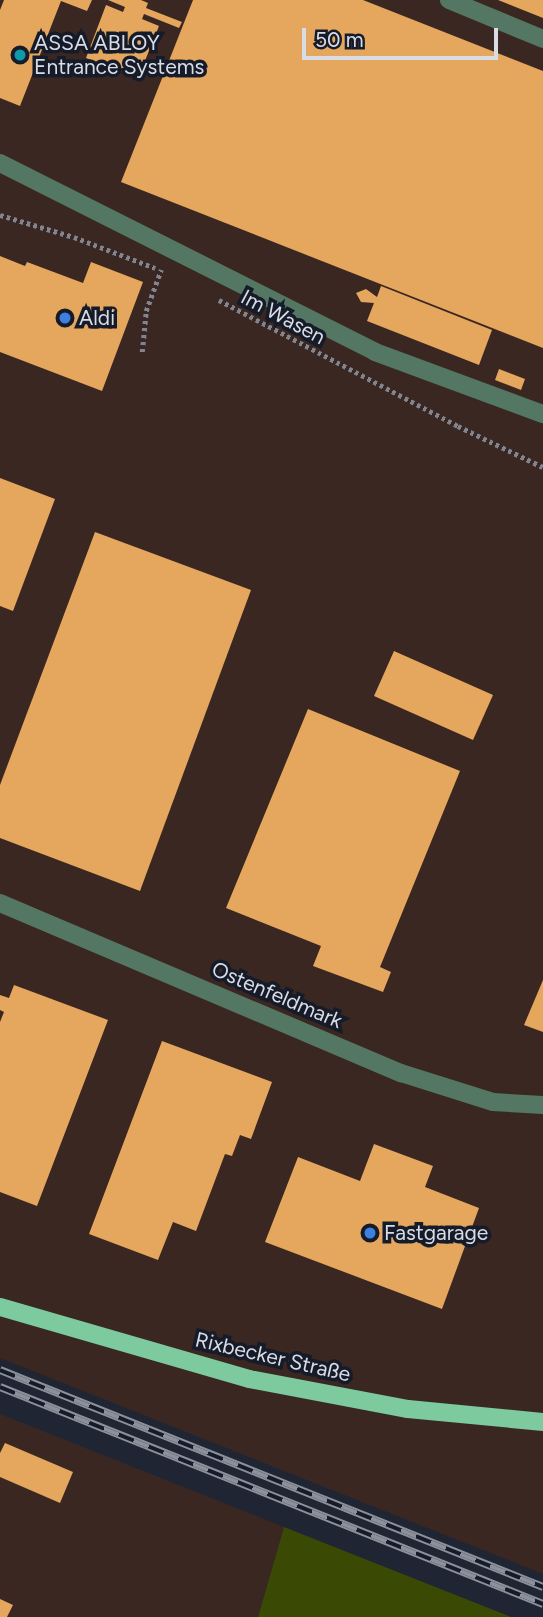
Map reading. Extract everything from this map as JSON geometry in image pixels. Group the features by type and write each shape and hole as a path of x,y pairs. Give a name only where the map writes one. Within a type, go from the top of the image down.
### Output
{"main road":[{"name":"Rixbecker Straße","path":"0,1307 249,1380 408,1409 543,1422"}],"street":[{"path":"449,0 543,39"},
{"path":"0,163 375,352 543,414"},
{"name":"Ostenfeldmark","path":"0,902 401,1073 493,1102 543,1105"}],"path":[{"path":"0,215 74,237 170,275"},
{"path":"142,352 146,311 161,270"},
{"name":"Im Wasen","path":"214,298 458,426 543,467"}],"shaded area":[{"path":"0,0 543,0 543,1574 0,1358"},
{"path":"0,1414 284,1527 258,1617 0,1617"}],"green space":[{"path":"284,1527 511,1617 258,1617"}],"building":[{"name":"ASSA ABLOY Entrance Systems","path":"4,0 92,0 87,11 61,1 20,106 0,98 0,10"},
{"path":"108,0 141,0 148,3 146,8 182,22 179,28 144,14 142,19 159,26 138,78 86,58 106,5 123,12 125,7"},
{"path":"193,0 363,0 543,71 543,348 121,182"},
{"path":"498,0 543,0 543,18"},
{"name":"Aldi","path":"0,256 25,266 27,262 83,283 91,262 143,282 102,391 0,352"},
{"path":"381,286 492,330 479,365 367,321 374,303 361,302 356,293 366,289 377,297"},
{"path":"499,369 525,379 521,390 495,380"},
{"path":"0,478 55,499 13,611 0,606"},
{"path":"95,532 251,590 140,891 0,838 0,785"},
{"path":"394,651 493,695 473,740 374,696"},
{"path":"308,709 460,771 380,967 391,972 383,992 313,966 321,946 226,908"},
{"path":"543,980 543,1032 524,1025"},
{"path":"14,985 108,1020 37,1206 0,1192 0,1022 4,1012 0,1010 0,995 9,998"},
{"path":"162,1041 272,1082 251,1139 240,1135 232,1156 225,1154 196,1231 173,1222 158,1260 89,1234"},
{"name":"Fastgarage","path":"374,1144 433,1166 425,1187 479,1208 442,1309 265,1242 298,1157 360,1181"},
{"path":"5,1443 73,1472 60,1503 0,1477 0,1453"},
{"path":"0,1599 13,1605 7,1617 0,1617"}],"railway":[{"path":"0,1370 543,1587"},
{"path":"0,1387 543,1604"}],"place":[{"name":"ASSA ABLOY Entrance Systems","path":"20,55"},
{"name":"Aldi","path":"65,318"},
{"name":"Fastgarage","path":"370,1233"}]}
